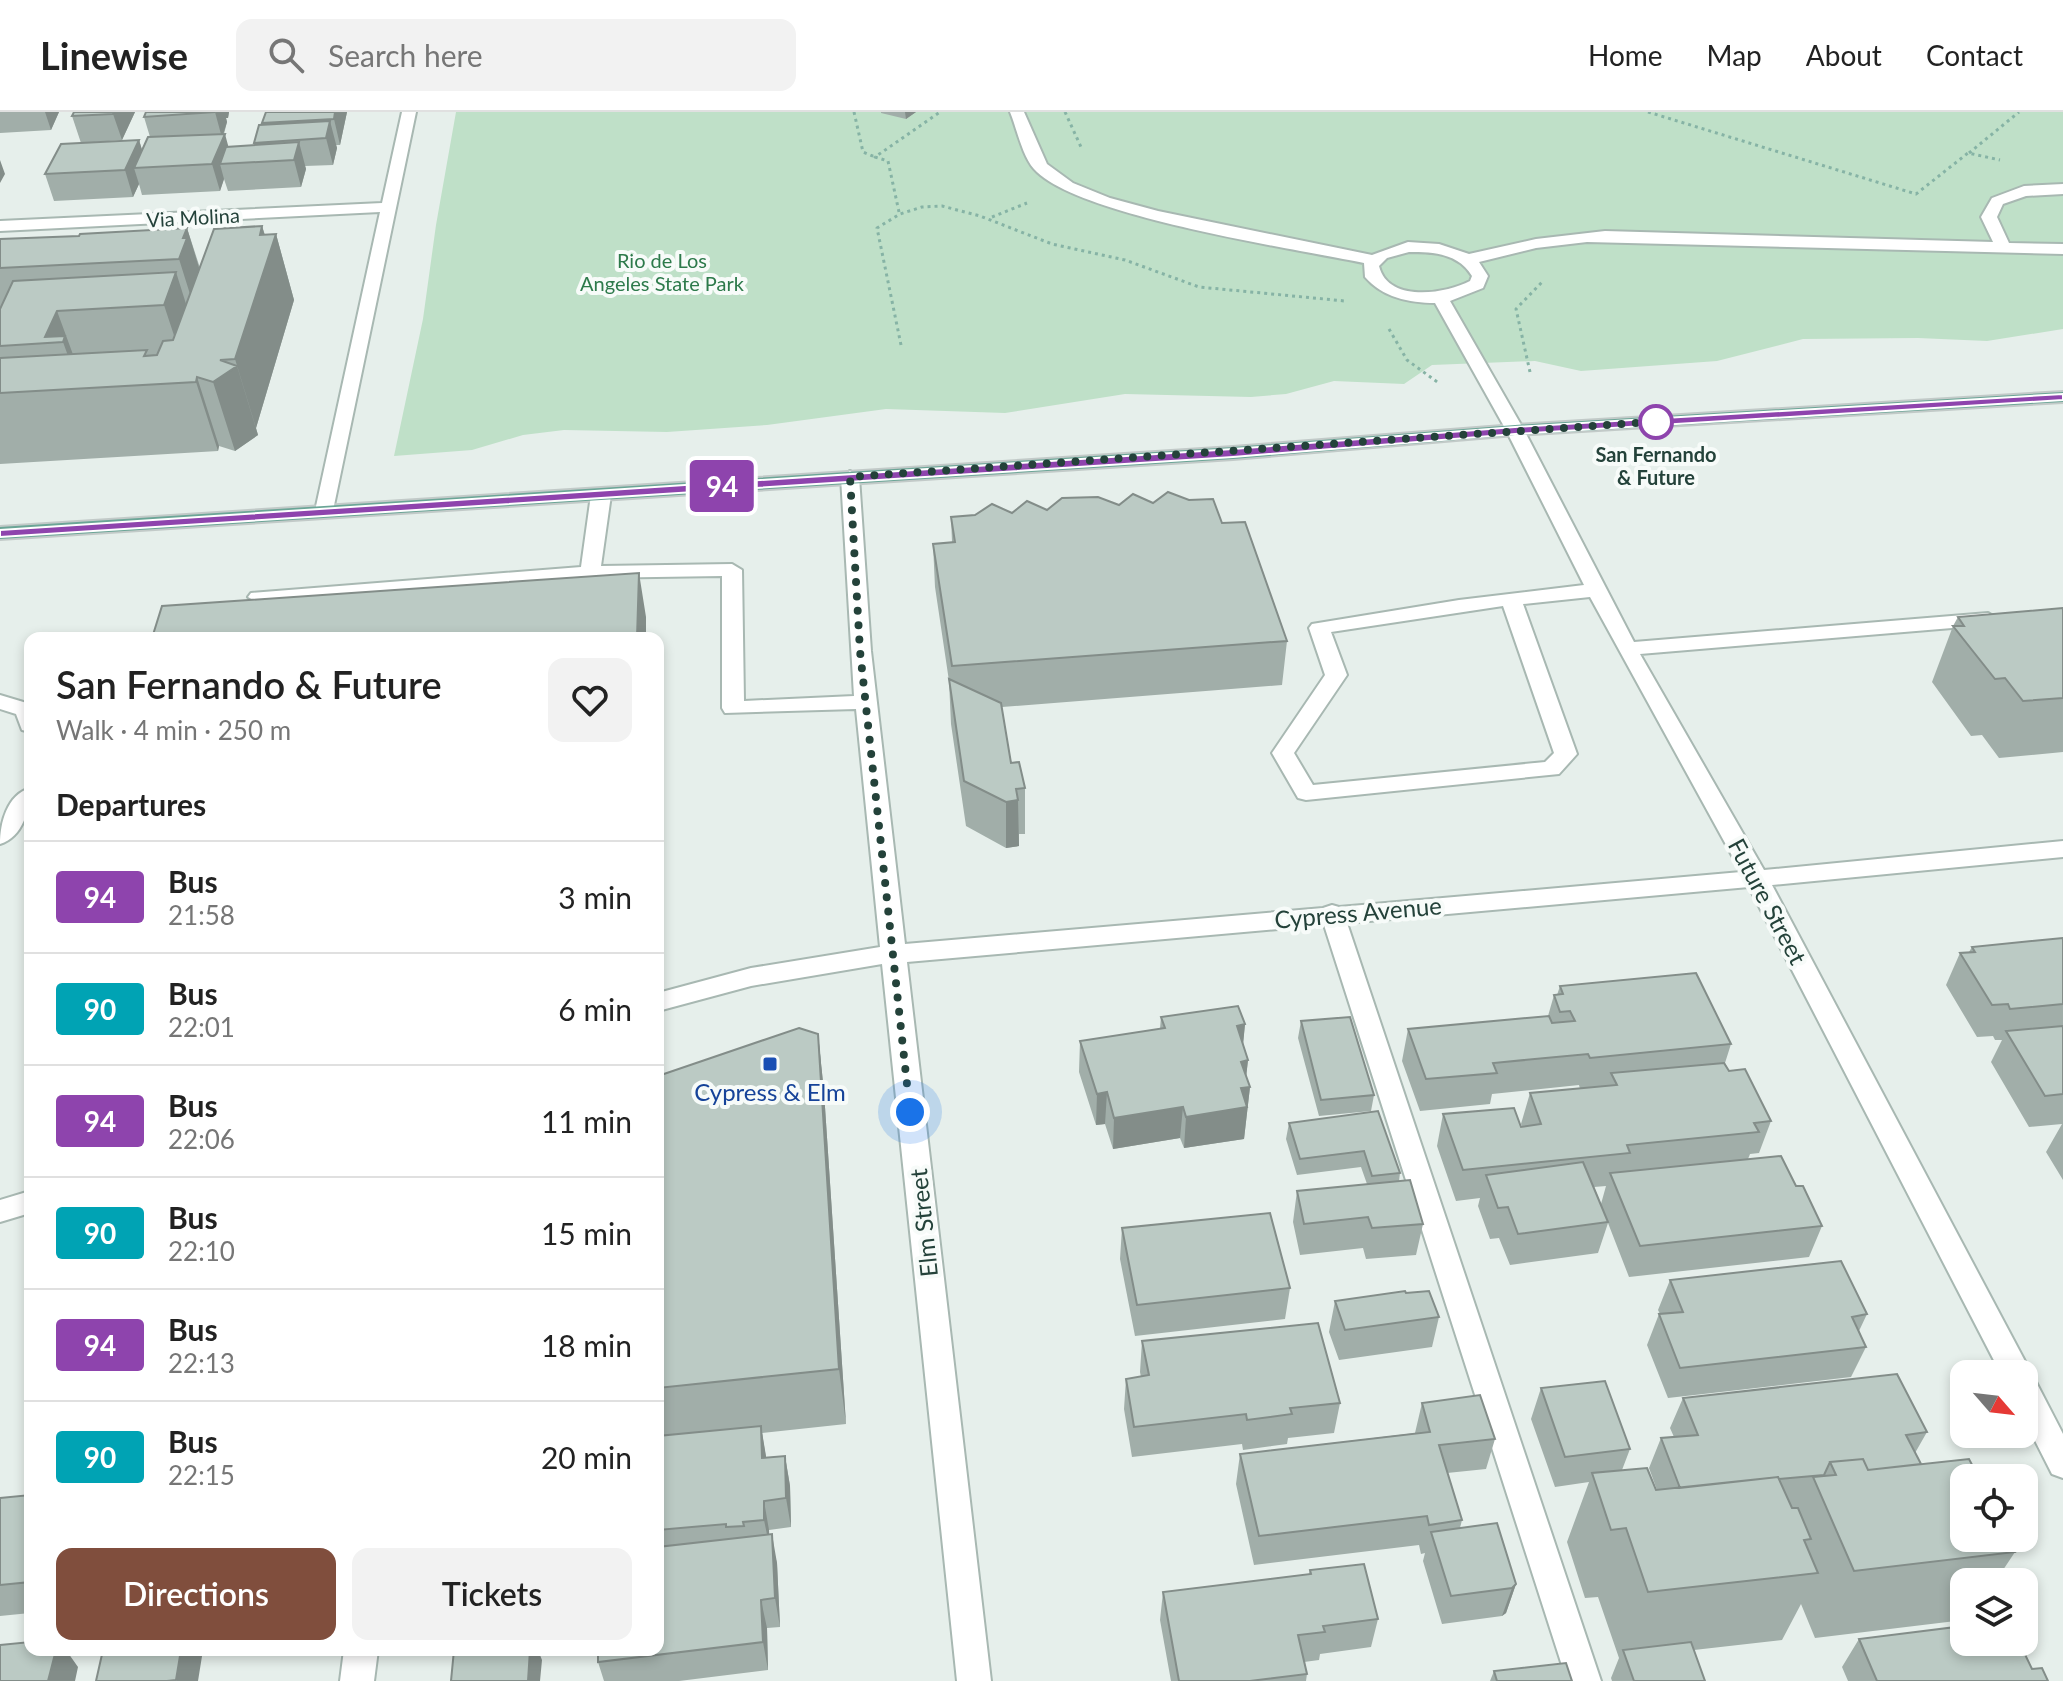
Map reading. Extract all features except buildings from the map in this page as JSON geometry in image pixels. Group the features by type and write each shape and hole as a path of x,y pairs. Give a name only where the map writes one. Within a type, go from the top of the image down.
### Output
{"main road":[{"path":"0,533 1233,453 1515,430 2063,397"}],"street":[{"path":"325,511 386,207 409,112"},
{"path":"1017,112 1040,166 1068,186 1105,201 1156,215 1373,260"},
{"path":"2003,246 1989,217 1997,201 2024,191 2063,189"},
{"name":"Via Molina","path":"0,226 386,207"},
{"path":"1468,260 1519,245 1565,237 1605,236 2063,249"},
{"path":"1408,247 1441,249 1468,260 1480,276 1477,284 1457,296 1440,298 1422,299 1389,291 1370,276 1369,268 1381,254 1408,247"},
{"name":"Future Street","path":"1440,298 1515,430 1627,649 1756,877 2009,1360"},
{"name":"Elm Street","path":"850,477 865,702 974,1681"},
{"path":"590,572 601,495"},
{"path":"258,597 590,572 732,570 733,708 865,702"},
{"path":"1511,599 1566,754 1551,769 1306,793 1283,753 1336,675 1319,628 1511,599 1599,590"},
{"path":"1627,649 2016,617"},
{"path":"0,702 24,709"},
{"path":"0,836 24,804"},
{"name":"Cypress Avenue","path":"664,1000 751,977 892,954 1332,913 1992,858 2063,849"},
{"path":"1332,913 1584,1681"},
{"path":"0,1211 24,1204"},
{"path":"2038,1416 2063,1464"},
{"path":"357,1681 360,1656"}],"path":[{"path":"854,112 863,152 888,161 899,212"},
{"path":"875,157 940,112"},
{"path":"1648,112 1916,194 2019,112"},
{"path":"1968,153 2007,160"},
{"path":"901,345 877,228 899,212 947,207 971,210 1023,235 1129,261 1169,279 1197,287 1313,294 1351,303"},
{"path":"1384,320 1407,360 1440,384"},
{"path":"1516,321 1529,354 1527,364 1530,372"}],"green space":[{"name":"Rio de Los Angeles State Park","path":"456,112 2063,112 2063,329 1987,341 1803,339 1717,361 1581,371 1535,361 1432,365 1404,384 1334,381 1286,394 1251,397 1125,394 1005,413 886,409 767,425 667,432 564,430 523,435 472,450 394,456 423,319"}],"bus line":[{"name":"94","path":"0,533 1233,453 1515,430 2063,397"}],"place":[{"name":"San Fernando & Future","path":"1656,422"},
{"name":"Cypress & Elm","path":"770,1064"}],"route":[{"path":"910,1112 860,651 850,477 1665,421 1656,422"}]}
